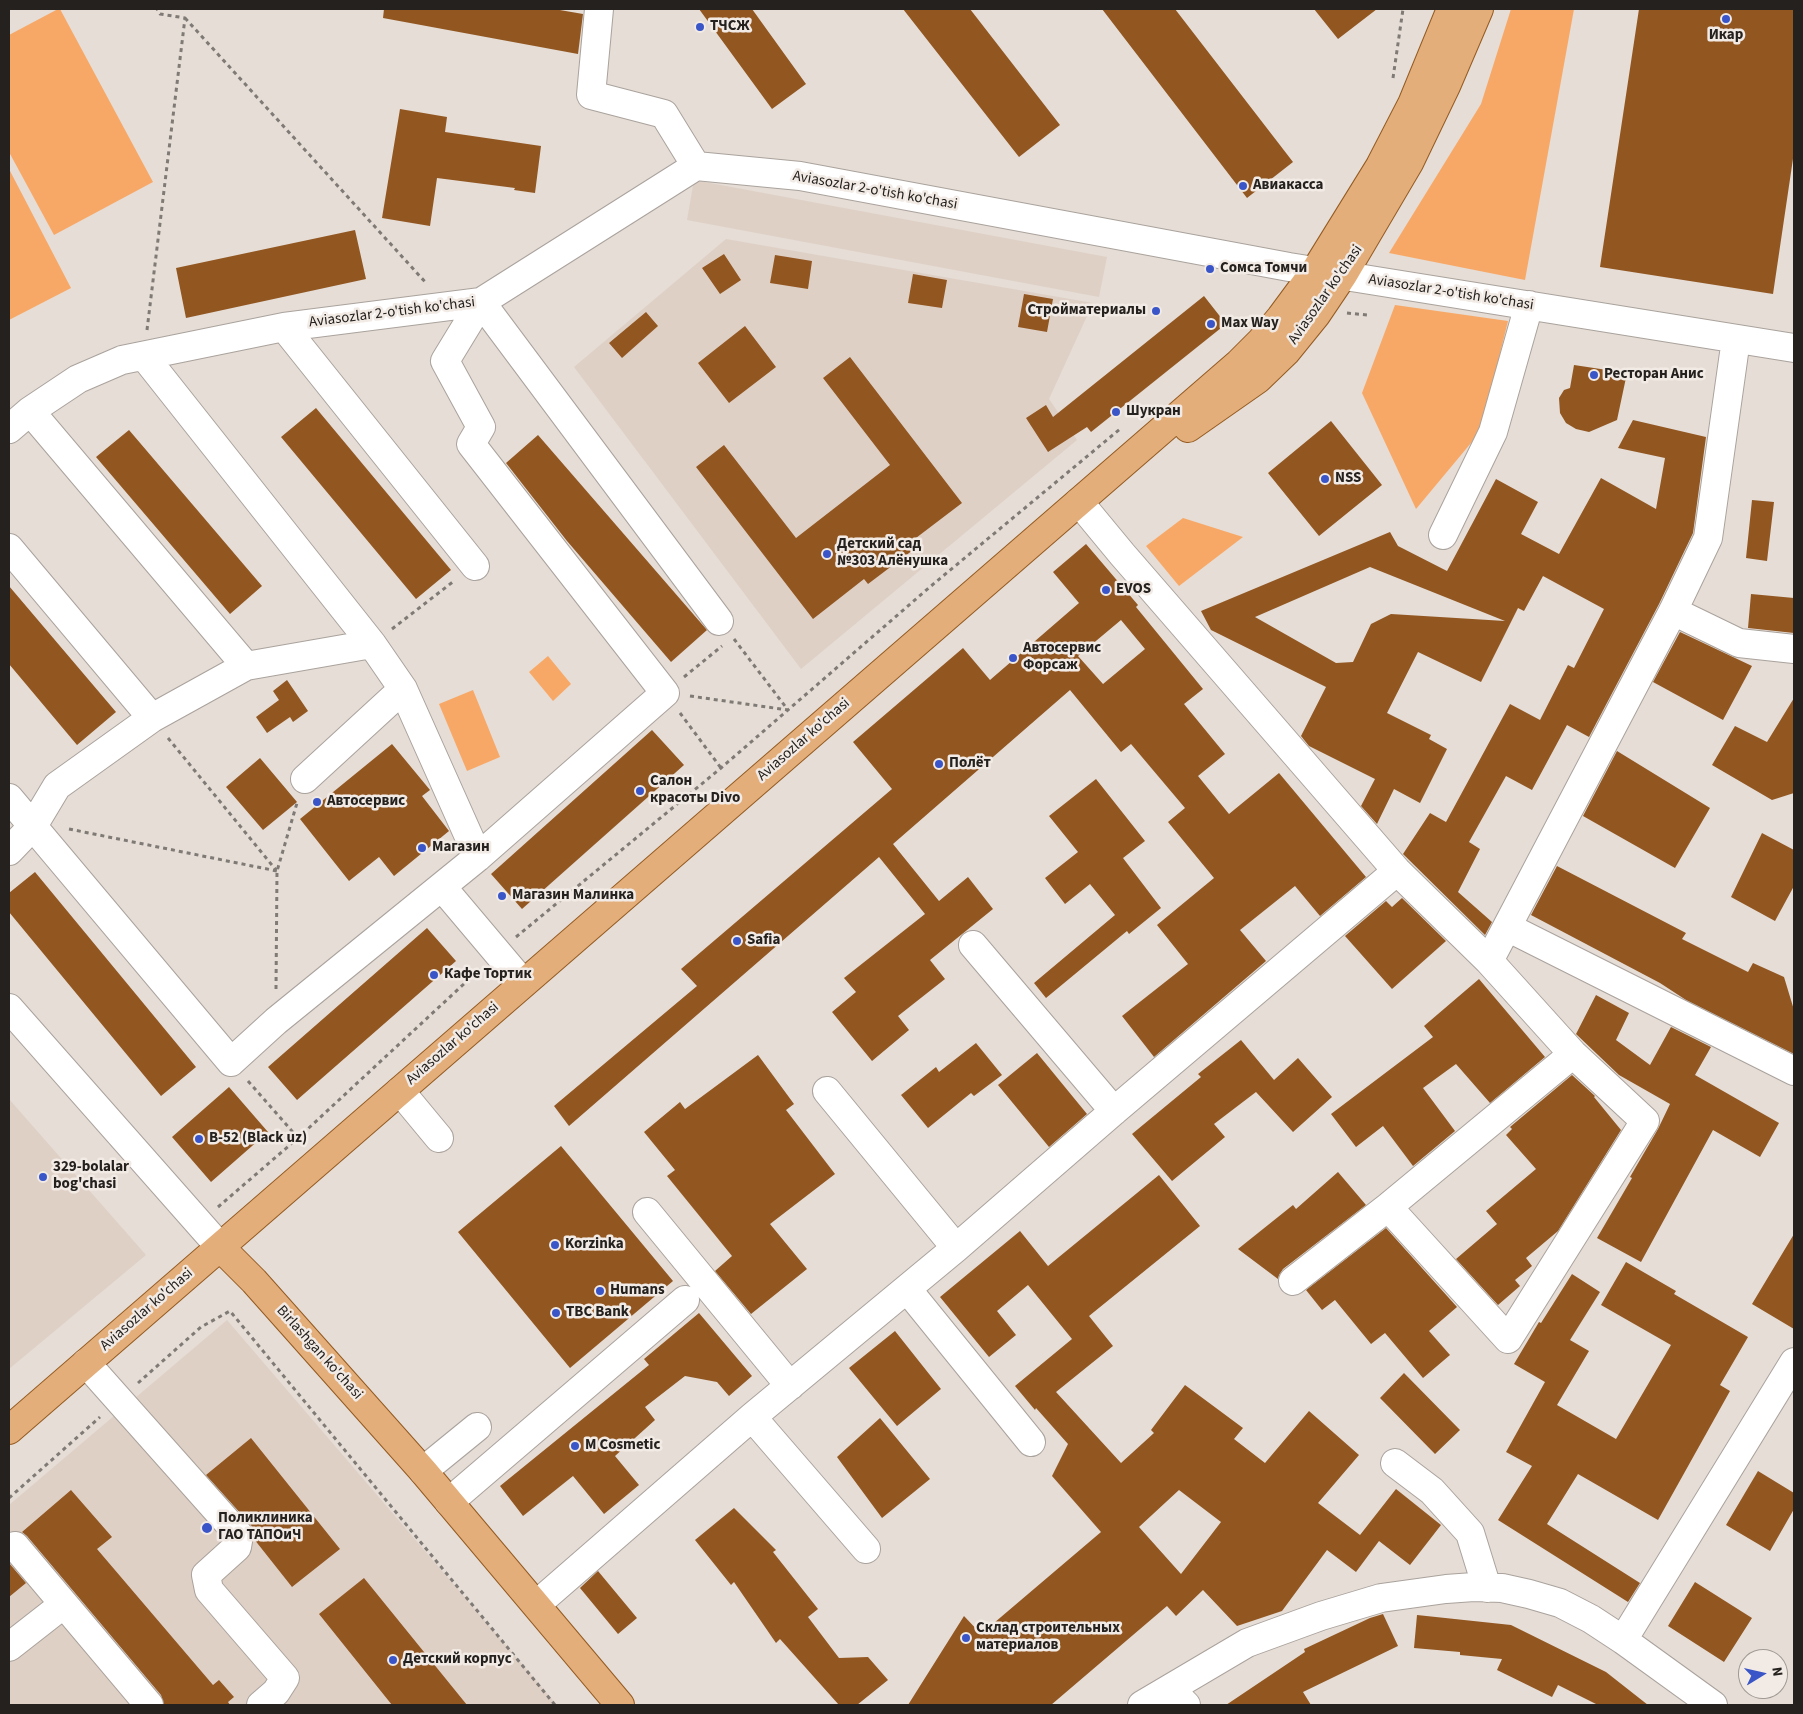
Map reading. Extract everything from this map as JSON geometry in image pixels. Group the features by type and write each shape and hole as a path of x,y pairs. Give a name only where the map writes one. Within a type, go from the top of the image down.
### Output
{"main road":[{"name":"Aviasozlar ko'chasi","path":"9,1430 1240,363 1281,317 1315,271 1380,166 1412,104 1451,9"},
{"name":"Aviasozlar ko'chasi","path":"1079,502 1258,379 1286,352 1343,275 1409,163 1446,86 1479,9"},
{"name":"Birlashgan ko'chasi","path":"220,1247 254,1281 423,1471 620,1705"}],"street":[{"path":"599,9 591,94 664,114 696,166"},
{"name":"Aviasozlar 2-o'tish ko'chasi","path":"9,429 30,411 78,379 122,360 284,327 481,302 696,166 800,176 1315,271 1794,348"},
{"path":"9,798 231,1062 276,1021 478,857 665,693 471,444 481,427 445,361 481,302 726,629"},
{"path":"1443,535 1493,432 1529,305"},
{"path":"284,327 475,566"},
{"path":"1489,961 1673,611 1708,538 1736,339"},
{"path":"144,356 372,644 403,689 478,857"},
{"path":"30,411 246,666"},
{"path":"1079,502 1397,871 1489,961 1574,1054 1645,1121 1508,1339 1388,1207"},
{"path":"9,548 152,718"},
{"path":"1673,611 1738,643 1794,649"},
{"path":"9,851 33,826 57,786 152,718 246,666 372,644"},
{"path":"305,779 403,689"},
{"path":"536,1604 752,1417 956,1248 1397,871"},
{"path":"442,887 523,984"},
{"path":"1507,927 1794,1071"},
{"path":"974,945 1114,1111"},
{"name":"Birlashgan ko'chasi","path":"9,1008 220,1247"},
{"path":"1293,1281 1388,1207 1574,1054"},
{"path":"400,1091 439,1138"},
{"path":"828,1091 956,1248"},
{"path":"647,1212 790,1386"},
{"path":"907,1289 1031,1442"},
{"path":"449,1502 685,1300"},
{"path":"1623,1640 1794,1362"},
{"path":"86,1363 239,1535 237,1547 206,1575 209,1590 284,1678 276,1692 261,1705"},
{"path":"752,1417 866,1549"},
{"path":"423,1471 476,1427"},
{"path":"1394,1463 1432,1491 1470,1533 1487,1588"},
{"path":"15,1546 149,1705"},
{"path":"1142,1705 1178,1697 1248,1642 1321,1616 1381,1598 1446,1589 1502,1588 1560,1603 1591,1619 1712,1705"},
{"path":"9,1647 64,1604"}],"path":[{"path":"157,9 160,14 185,18 448,307"},
{"path":"1392,85 1403,9"},
{"path":"144,356 185,18"},
{"path":"218,1207 298,1138 497,952 721,768 931,586 1122,428"},
{"path":"372,644 475,566"},
{"path":"665,693 726,629 789,710"},
{"path":"665,693 789,710"},
{"path":"665,693 721,768"},
{"path":"152,718 277,871"},
{"path":"276,1021 277,871 305,779"},
{"path":"33,826 77,829 277,871"},
{"path":"231,1062 298,1138"},
{"path":"9,1498 201,1327 230,1311 555,1705"}],"shaded area":[{"path":"60,9 153,182 54,235 9,152 9,35"},
{"path":"1511,9 1574,9 1525,280 1389,253 1481,104"},
{"path":"9,169 71,288 9,320"},
{"path":"694,180 1107,257 1099,297 687,220"},
{"name":"Детский сад №303 Алёнушка","path":"726,239 1093,303 1049,399 1077,440 801,669 574,367"},
{"path":"1395,305 1508,321 1481,431 1416,509 1362,393"},
{"path":"1183,518 1243,537 1179,586 1146,546"},
{"path":"548,656 571,684 553,701 529,672"},
{"path":"473,690 500,757 467,771 439,704"},
{"name":"329-bolalar bog'chasi","path":"9,1099 146,1255 9,1369"},
{"name":"Поликлиника ГАО ТАПОиЧ","path":"227,1320 557,1705 9,1705 9,1505"}],"building":[{"path":"384,9 554,9 583,14 578,54 383,18"},
{"path":"699,9 752,9 806,84 772,109"},
{"path":"903,9 970,9 1060,125 1019,157"},
{"path":"1102,9 1175,9 1293,162 1247,198"},
{"path":"1314,9 1377,9 1338,39"},
{"path":"1639,9 1794,9 1794,152 1773,294 1600,267"},
{"path":"400,109 447,117 445,132 541,146 535,193 514,190 515,188 437,178 430,226 382,218"},
{"path":"355,230 366,279 186,318 176,268"},
{"path":"724,254 741,280 720,294 702,268"},
{"path":"775,255 812,261 808,289 770,283"},
{"path":"913,274 947,280 942,308 908,303"},
{"path":"1024,294 1053,299 1047,332 1018,327"},
{"path":"1204,296 1226,324 1091,432 1087,427 1048,452 1026,418 1046,405 1053,417"},
{"path":"646,312 658,326 622,358 609,343"},
{"path":"745,326 776,367 729,403 698,363"},
{"path":"850,357 962,503 912,541 917,547 868,584 864,579 813,619 696,467 724,445 796,538 890,465 823,378"},
{"path":"1574,365 1627,373 1617,420 1589,432 1576,429 1566,423 1560,413 1559,398 1564,390 1570,388"},
{"path":"316,408 451,570 416,599 281,437"},
{"path":"1633,420 1706,437 1693,533 1659,604 1589,737 1567,725 1532,790 1506,776 1469,842 1480,849 1458,892 1492,922 1485,935 1403,854 1430,813 1446,822 1510,704 1540,720 1568,665 1574,668 1604,609 1543,576 1524,611 1518,608 1481,682 1418,652 1387,713 1431,735 1429,739 1447,749 1420,803 1394,789 1377,824 1361,806 1375,779 1309,746 1301,736 1326,687 1211,630 1201,611 1390,532 1398,546 1447,571 1496,479 1538,502 1521,534 1559,554 1601,478 1656,509 1665,458 1618,448","holes":["1370,567 1505,621 1391,614 1371,624 1353,662 1336,663 1255,617"]},
{"name":"NSS","path":"1331,421 1382,485 1319,536 1268,473"},
{"path":"129,430 262,586 230,614 96,457"},
{"path":"538,435 707,630 671,662 567,541 506,463"},
{"path":"1752,500 1774,502 1767,561 1746,558"},
{"path":"1086,544 1138,605 1136,607 1203,689 1184,704 1225,754 1198,776 1229,814 1279,773 1366,877 1320,916 1295,886 1240,930 1266,961 1154,1057 1122,1016 1188,964 1157,925 1214,878 1168,822 1185,808 1131,744 1121,752 1070,690 893,844 939,901 968,877 993,909 930,960 945,979 898,1016 909,1030 872,1061 832,1012 856,992 844,978 925,914 879,857 569,1126 554,1106 697,986 681,969 892,789 853,742 963,648 990,680 1079,603 1053,572","holes":["1121,620 1145,649 1103,684 1078,656"]},
{"path":"9,586 116,712 77,745 9,664"},
{"path":"1751,594 1794,598 1794,633 1748,628"},
{"path":"1680,632 1752,666 1723,720 1653,682"},
{"path":"287,680 308,711 293,722 290,717 267,733 256,717 279,700 273,691"},
{"path":"1794,698 1794,793 1772,800 1712,765 1735,726 1767,742"},
{"path":"652,730 684,765 522,909 491,874"},
{"path":"392,744 430,790 422,796 449,831 394,876 379,857 349,881 300,819"},
{"path":"1617,751 1710,808 1675,868 1583,816"},
{"path":"260,758 297,802 263,830 226,787"},
{"path":"1096,779 1145,841 1123,858 1161,908 1129,934 1127,931 1046,998 1034,983 1115,915 1090,884 1065,904 1045,878 1078,852 1049,816"},
{"path":"1762,833 1794,850 1794,886 1775,921 1731,897"},
{"path":"1557,866 1686,933 1682,939 1748,972 1753,963 1784,977 1794,1010 1794,1054 1686,1000 1660,983 1531,915"},
{"path":"35,872 196,1067 161,1096 9,912 9,893"},
{"path":"1402,898 1446,941 1392,989 1345,936 1386,901 1392,907"},
{"path":"427,928 456,961 297,1100 268,1067"},
{"path":"1479,979 1545,1057 1490,1103 1456,1064 1423,1088 1455,1131 1413,1166 1383,1126 1356,1147 1331,1114 1433,1037 1424,1026"},
{"path":"1596,995 1629,1013 1616,1040 1650,1065 1671,1027 1711,1047 1695,1075 1779,1123 1760,1157 1713,1130 1641,1262 1597,1238 1632,1178 1630,1177 1670,1104 1619,1075 1576,1034"},
{"path":"1241,1040 1274,1080 1298,1058 1332,1097 1293,1132 1256,1092 1214,1124 1225,1137 1172,1181 1132,1134 1201,1077 1198,1074"},
{"path":"976,1043 1002,1075 974,1096 971,1093 928,1128 901,1095 936,1067 939,1072"},
{"path":"1037,1053 1087,1114 1049,1147 998,1085"},
{"path":"758,1055 794,1104 786,1110 835,1174 770,1224 807,1269 751,1314 715,1271 732,1256 667,1176 675,1170 644,1132 680,1102 685,1109"},
{"path":"1572,1075 1595,1096 1621,1130 1558,1231 1526,1258 1532,1266 1515,1280 1520,1286 1498,1305 1456,1259 1497,1224 1486,1211 1536,1169 1506,1135 1512,1129 1510,1127"},
{"path":"229,1087 268,1132 211,1182 172,1137"},
{"name":"Korzinka","path":"561,1146 673,1281 570,1368 458,1232"},
{"path":"1338,1172 1366,1205 1283,1269 1278,1279 1238,1249 1293,1205 1296,1209"},
{"path":"1159,1175 1200,1226 1089,1316 1113,1346 1056,1392 1121,1463 1154,1433 1151,1430 1185,1385 1243,1428 1234,1439 1265,1463 1309,1411 1359,1455 1318,1503 1360,1535 1396,1489 1441,1525 1410,1565 1379,1541 1356,1572 1327,1550 1282,1611 1237,1626 1203,1590 1176,1616 1167,1606 1051,1705 908,1705 964,1616 981,1634 1101,1532 1052,1476 1068,1444 1015,1386 1072,1339 1028,1285 997,1311 1016,1335 989,1357 940,1297 1020,1231 1048,1266","holes":["1179,1490 1221,1522 1181,1574 1139,1527"]},
{"path":"1386,1228 1457,1307 1429,1331 1450,1355 1423,1378 1385,1333 1371,1344 1335,1300 1322,1310 1306,1290"},
{"path":"1794,1234 1794,1329 1752,1304"},
{"path":"1626,1262 1676,1291 1674,1294 1748,1337 1720,1385 1730,1391 1658,1520 1578,1474 1547,1524 1640,1583 1628,1602 1498,1520 1532,1466 1506,1452 1545,1382 1514,1364 1539,1322 1541,1323 1572,1274 1600,1292 1570,1340 1589,1351 1557,1405 1616,1439 1671,1345 1601,1305"},
{"path":"699,1313 752,1376 729,1396 717,1382 685,1376 645,1407 655,1420 615,1456 639,1485 604,1514 573,1476 523,1516 500,1486 649,1365 644,1359"},
{"path":"895,1331 941,1389 897,1426 849,1368"},
{"path":"1404,1373 1460,1430 1435,1454 1380,1398"},
{"path":"880,1418 930,1479 882,1518 837,1457"},
{"path":"251,1438 340,1549 292,1587 254,1539 254,1531 251,1525 206,1475"},
{"path":"1758,1471 1794,1493 1794,1509 1770,1551 1726,1525"},
{"path":"71,1490 112,1537 97,1549 213,1685 219,1680 234,1697 228,1702 230,1705 164,1705 161,1695 22,1532"},
{"path":"734,1508 776,1550 773,1552 818,1609 808,1617 839,1658 868,1657 888,1680 857,1705 839,1705 780,1639 776,1643 734,1582 731,1585 695,1540"},
{"path":"9,1563 26,1583 9,1597"},
{"path":"598,1571 637,1618 618,1634 580,1588"},
{"name":"Детский корпус","path":"364,1578 467,1705 392,1705 319,1614"},
{"path":"1695,1582 1752,1618 1724,1662 1668,1626"},
{"path":"1383,1614 1398,1646 1303,1692 1311,1705 1226,1705 1305,1652 1304,1649 1370,1618"},
{"path":"1417,1615 1511,1625 1606,1672 1648,1705 1598,1705 1558,1685 1552,1697 1497,1670 1502,1659 1460,1655 1460,1652 1414,1648"}],"place":[{"name":"Икар","path":"1726,19"},
{"name":"ТЧСЖ","path":"700,27"},
{"name":"Авиакасса","path":"1243,186"},
{"name":"Сомса Томчи","path":"1210,269"},
{"name":"Стройматериалы","path":"1156,311"},
{"name":"Max Way","path":"1211,324"},
{"name":"Ресторан Анис","path":"1594,375"},
{"name":"Шукран","path":"1116,412"},
{"name":"NSS","path":"1325,479"},
{"name":"Детский сад №303 Алёнушка","path":"827,554"},
{"name":"EVOS","path":"1106,590"},
{"name":"Автосервис Форсаж","path":"1013,658"},
{"name":"Полёт","path":"939,764"},
{"name":"Салон красоты Divo","path":"640,791"},
{"name":"Автосервис","path":"317,802"},
{"name":"Магазин","path":"422,848"},
{"name":"Магазин Малинка","path":"502,896"},
{"name":"Safia","path":"737,941"},
{"name":"Кафе Тортик","path":"434,975"},
{"name":"B-52 (Black uz)","path":"199,1139"},
{"name":"329-bolalar bog'chasi","path":"43,1177"},
{"name":"Korzinka","path":"555,1245"},
{"name":"Humans","path":"600,1291"},
{"name":"TBC Bank","path":"556,1313"},
{"name":"M Cosmetic","path":"575,1446"},
{"name":"Поликлиника ГАО ТАПОиЧ","path":"207,1528"},
{"name":"Склад строительных материалов","path":"966,1638"},
{"name":"Детский корпус","path":"393,1660"}]}
